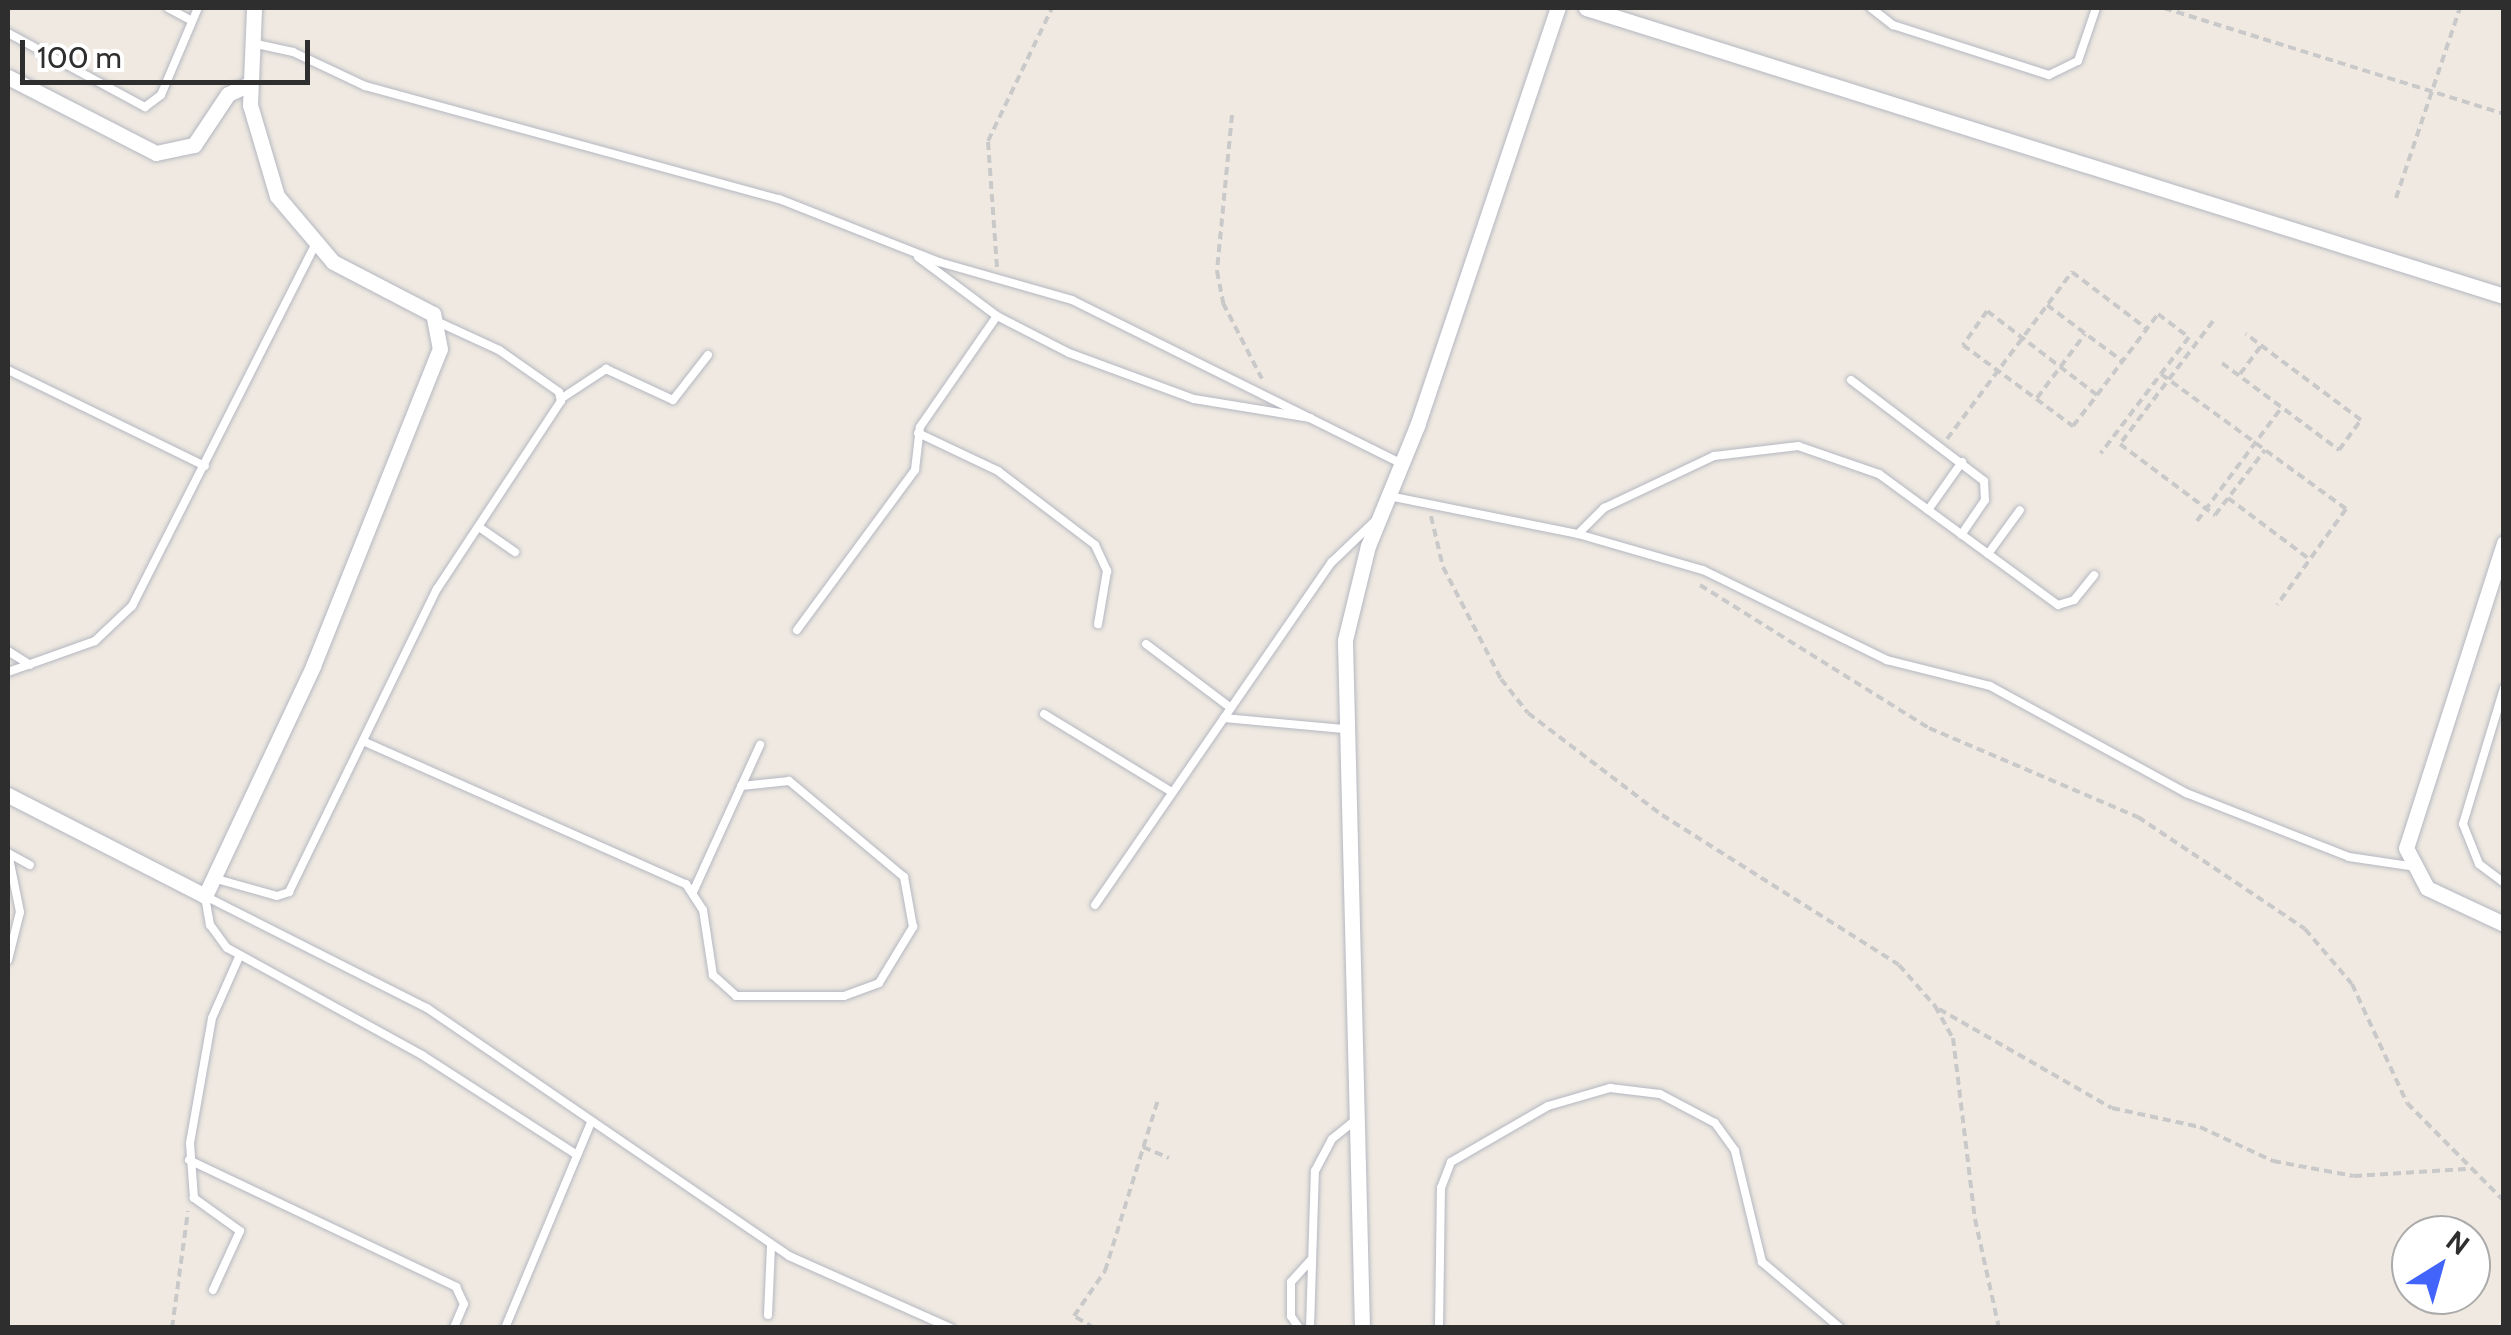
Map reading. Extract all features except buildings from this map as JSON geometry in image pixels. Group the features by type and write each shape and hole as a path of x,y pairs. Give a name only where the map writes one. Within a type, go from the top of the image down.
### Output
{"street":[{"path":"8,796 205,896 313,666 440,349 438,322 426,307 353,275 314,247 277,196 247,85 254,8"},
{"path":"1362,1328 1359,1118 1342,729 1350,609 1558,8"},
{"path":"1586,8 2504,296"},
{"path":"8,77 156,153 194,145 228,94 247,85"},
{"path":"2504,543 2407,838 2409,866 2427,888 2504,924"}],"lane":[{"path":"168,8 192,20"},
{"path":"8,33 145,107 161,95 198,8"},
{"path":"1871,8 1893,25 2050,75 2078,61 2096,8"},
{"path":"248,43 293,52 365,86 778,199 911,251 1111,316 1403,464"},
{"path":"8,672 82,648 121,620 314,247"},
{"path":"911,251 996,316 1069,354 1174,392 1314,418"},
{"path":"796,630 915,470 918,433 996,316"},
{"path":"438,322 499,350 562,398"},
{"path":"213,878 290,892 366,742 417,626 562,398 606,369 673,400 708,355"},
{"path":"8,370 204,466"},
{"path":"1851,380 1962,462 1987,494 1961,534"},
{"path":"918,433 998,471 1096,545 1107,571 1098,624"},
{"path":"1578,534 1604,508 1714,456 1770,445 1853,460 2058,605 2074,600 2094,575"},
{"path":"1928,510 1962,462"},
{"path":"1390,496 1578,534 1743,586 1887,660 1990,686 2043,722 2186,794 2349,857 2409,866"},
{"path":"1988,554 2020,510"},
{"path":"1094,904 1342,549 1381,517"},
{"path":"479,527 515,552"},
{"path":"1146,644 1231,708"},
{"path":"8,650 30,666"},
{"path":"2504,688 2462,824 2479,864 2504,882"},
{"path":"1044,714 1172,792"},
{"path":"1224,718 1342,729"},
{"path":"366,742 525,807 694,892"},
{"path":"741,786 771,777 789,782 904,877 914,916 906,948 890,973 856,994 746,998 713,976 694,892 741,786 760,745"},
{"path":"8,960 20,912 8,854 30,866"},
{"path":"205,896 217,938 239,956 422,1055 577,1155"},
{"path":"205,896 386,983 771,1246 951,1328"},
{"path":"213,1290 240,1231 191,1191 189,1160 204,1048 224,979 239,956"},
{"path":"1440,1328 1441,1188 1451,1162 1548,1106 1610,1088 1660,1094 1715,1123 1736,1151 1762,1262 1840,1328"},
{"path":"1310,1328 1315,1171 1332,1139 1359,1118"},
{"path":"505,1328 590,1122"},
{"path":"189,1160 456,1287 464,1304 454,1328"},
{"path":"768,1315 771,1246"},
{"path":"1299,1328 1291,1316 1291,1282 1312,1259"}],"path":[{"path":"996,277 988,141 1052,8"},
{"path":"2164,8 2504,114"},
{"path":"2396,198 2460,8"},
{"path":"1232,115 1219,287 1265,393"},
{"path":"1941,447 2072,272 2147,329"},
{"path":"2047,305 2122,361"},
{"path":"2097,395 1987,311 1963,345 2073,426 2097,395 2158,314 2189,337 2101,452"},
{"path":"2213,321 2120,444 2215,515 2265,450"},
{"path":"2036,399 2085,334"},
{"path":"2222,363 2339,450 2361,420 2246,334"},
{"path":"2239,376 2261,346"},
{"path":"2160,374 2346,510 2276,605"},
{"path":"2196,521 2282,407"},
{"path":"2228,498 2310,559"},
{"path":"1431,506 1443,567 1501,680 1528,712 1662,816 1899,965 1935,1006 1953,1038 1975,1219 1998,1328"},
{"path":"1664,558 1902,713 2138,817 2305,929 2352,984 2407,1103 2504,1201"},
{"path":"1935,1006 2112,1108 2200,1127 2273,1161 2354,1176 2469,1169"},
{"path":"1094,1328 1074,1316 1105,1271 1158,1100"},
{"path":"1143,1146 1169,1158"},
{"path":"172,1328 191,1191"}]}
